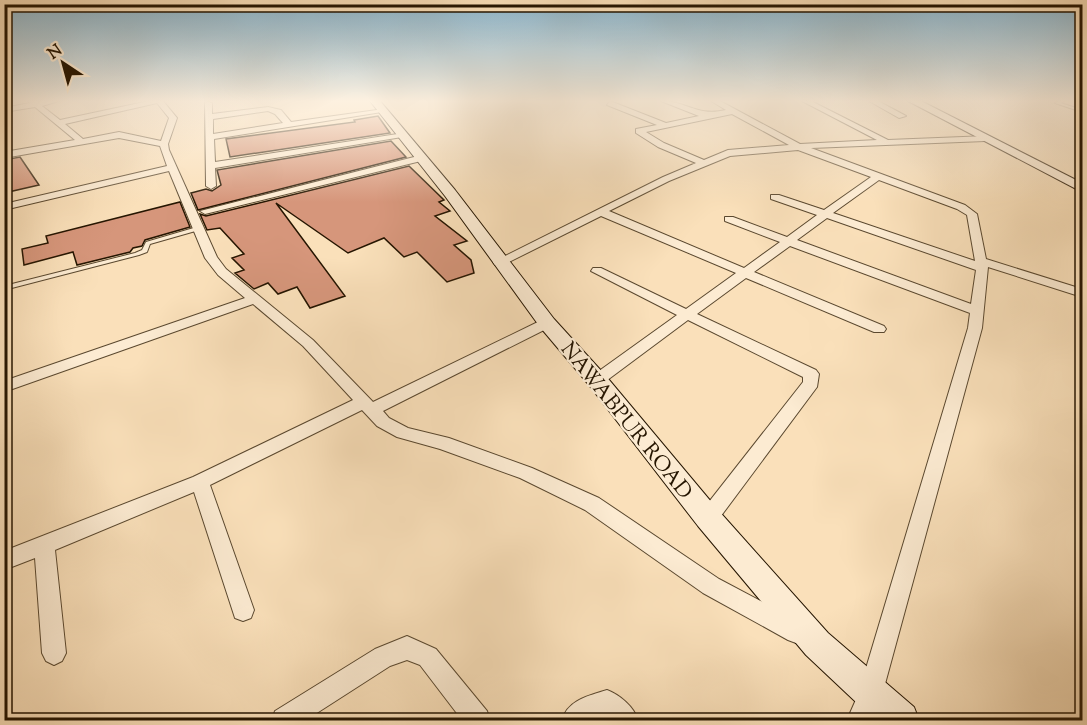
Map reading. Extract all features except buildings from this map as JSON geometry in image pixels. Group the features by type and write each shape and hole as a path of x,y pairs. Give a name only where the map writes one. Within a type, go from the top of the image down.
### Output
{"street":[{"path":"73,135 81,141"},
{"path":"4,155 119,135 164,144"},
{"path":"167,135 164,144 172,168 211,258 222,272 308,343 383,422 404,433 443,443 526,473 592,504 711,586 818,644"},
{"path":"211,186 209,136 217,135"},
{"path":"641,135 704,163"},
{"path":"777,135 797,146 972,214 981,264 975,328 870,695 860,720"},
{"path":"875,135 887,141"},
{"path":"979,135 1083,188"},
{"path":"210,166 404,136"},
{"name":"NAWABPUR ROAD","path":"404,136 547,323 597,380 708,518 818,644 870,695 900,720"},
{"path":"499,261 704,163 737,152 797,146 985,138"},
{"path":"205,211 422,158"},
{"path":"4,207 172,168"},
{"path":"597,380 878,176"},
{"path":"775,197 981,264 1083,293"},
{"path":"601,212 879,329"},
{"path":"729,219 977,311"},
{"path":"597,271 811,374 811,383 708,518"},
{"path":"4,387 255,299"},
{"path":"4,561 200,482 547,323"},
{"path":"200,482 243,610"},
{"path":"44,545 54,653"},
{"path":"284,720 383,657 407,648 428,657 478,720"},
{"path":"574,720 586,709 607,702 626,720"}],"lane":[{"path":"4,288 137,254 145,251 148,243 197,229"}]}
